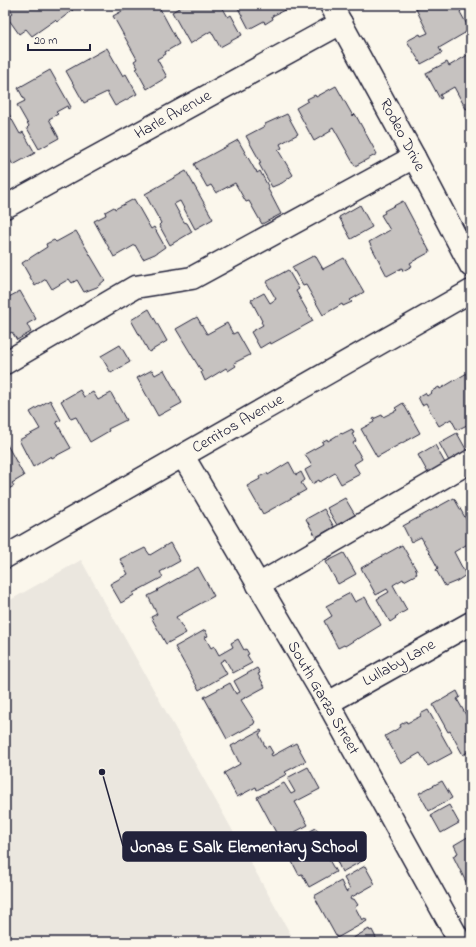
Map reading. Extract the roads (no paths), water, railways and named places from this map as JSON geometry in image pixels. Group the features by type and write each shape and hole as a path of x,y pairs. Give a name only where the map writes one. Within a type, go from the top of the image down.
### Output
{"street":[{"name":"Rodeo Drive","path":"336,14 414,157 471,266"},
{"name":"Harle Avenue","path":"5,207 336,14"},
{"path":"5,363 135,287 192,278 414,157"},
{"name":"Cerritos Avenue","path":"5,557 471,291"},
{"name":"South Garza Street","path":"183,456 328,704 460,942"},
{"path":"258,585 471,461"},
{"name":"Lullaby Lane","path":"328,704 471,623"}],"place":[{"name":"Jonas E Salk Elementary School","path":"102,772"}]}
